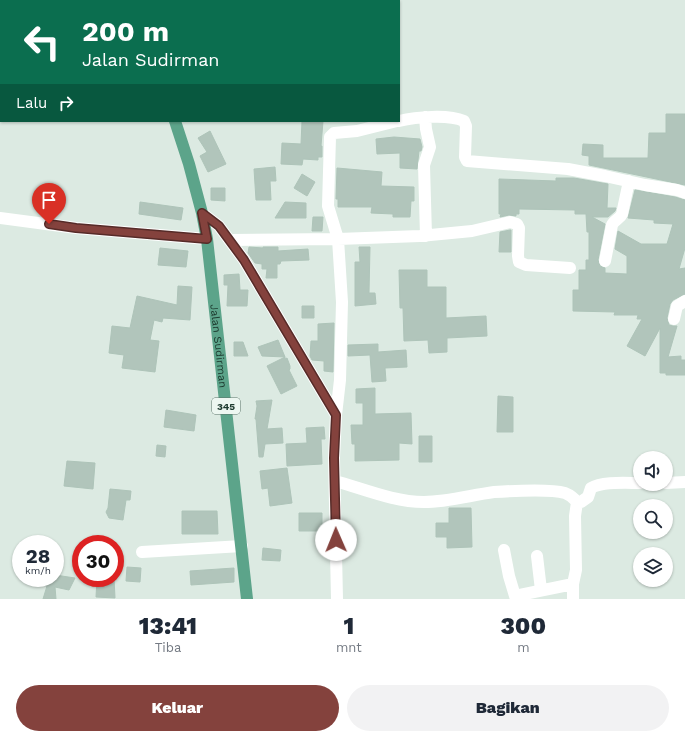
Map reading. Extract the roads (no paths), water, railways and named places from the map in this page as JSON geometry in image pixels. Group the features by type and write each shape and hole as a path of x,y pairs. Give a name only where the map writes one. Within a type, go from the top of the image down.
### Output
{"main road":[{"name":"Jalan Sudirman","path":"178,122 202,213 207,239 247,599"}],"street":[{"path":"400,121 425,117 448,118 464,121 466,126 465,157 467,161 568,169 685,193"},
{"path":"425,117 430,147 424,165 426,236"},
{"path":"337,599 335,481 336,415 340,380 342,302 338,239 328,206 330,137 336,127 357,131 394,122"},
{"path":"605,261 612,224 622,216 629,181"},
{"path":"202,213 219,226 244,260 336,415"},
{"path":"0,218 76,228 207,239"},
{"path":"229,240 338,239 426,236 472,231 513,222 517,224 519,228 519,262 526,265 570,268"},
{"path":"674,319 677,306 685,301"},
{"path":"335,481 378,494 423,502 451,500 495,492 536,491 563,493 574,498 577,502 575,516 576,570 573,584 573,599"},
{"path":"673,483 685,482"},
{"path":"577,502 581,502 588,497 593,486 633,483"},
{"path":"142,552 242,546"},
{"path":"504,550 508,576 515,596 573,584"},
{"path":"537,556 540,590"}]}
